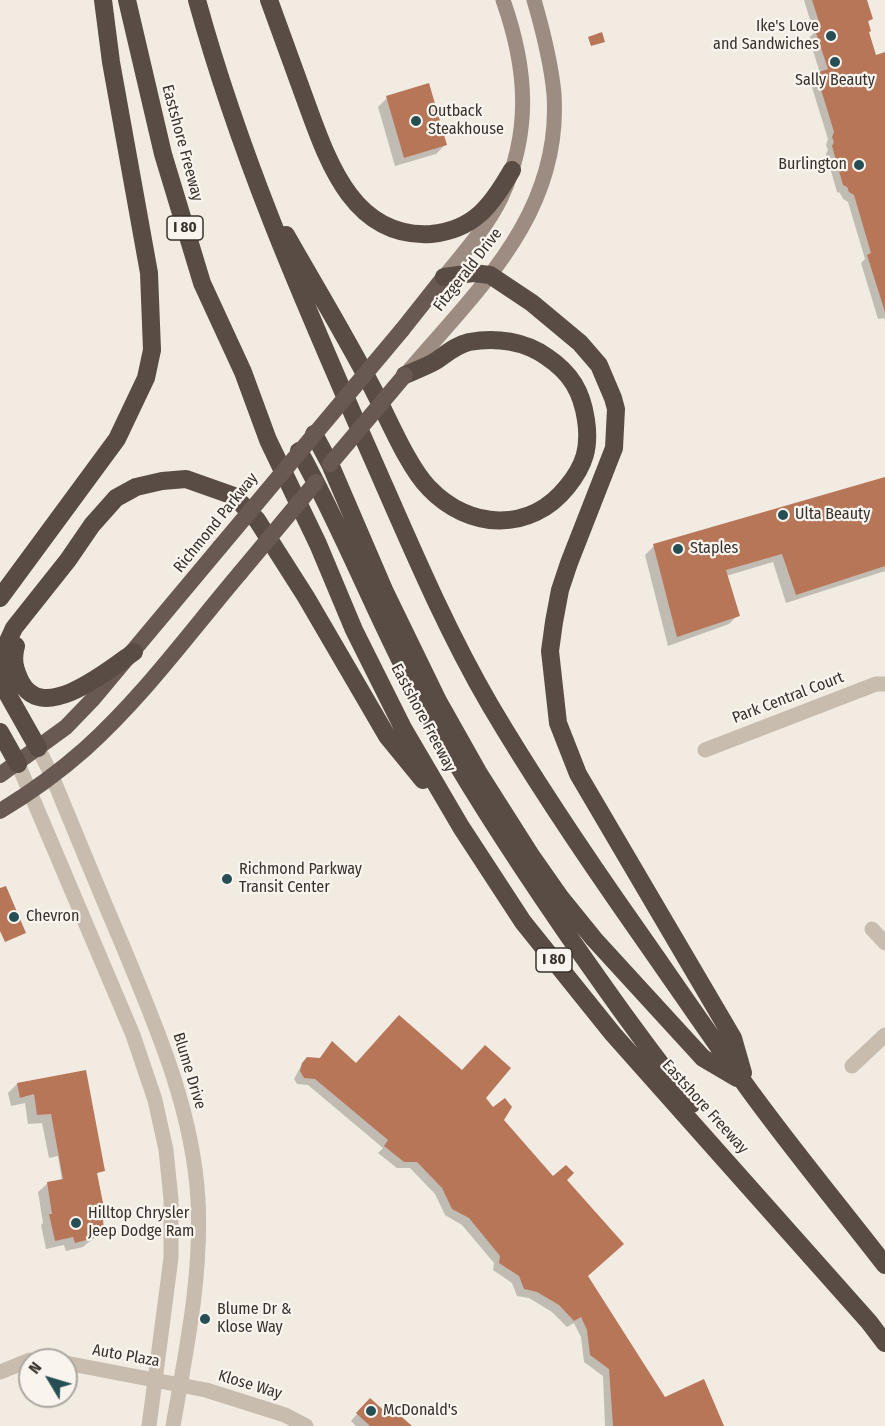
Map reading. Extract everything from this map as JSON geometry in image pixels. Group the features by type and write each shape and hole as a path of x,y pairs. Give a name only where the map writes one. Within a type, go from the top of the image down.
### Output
{"highway":[{"path":"0,598 117,439 146,378 152,350 148,273 111,62 103,0"},
{"name":"Eastshore Freeway","path":"127,0 162,154 202,283 243,372 268,440 318,544 354,630 403,728 461,826 524,922 613,1034 869,1322 885,1343"},
{"path":"197,0 228,104 255,182 289,268 440,610 488,701 536,782 579,847 745,1084 885,1265"},
{"path":"269,0 324,151 344,188 356,204 374,219 391,229 411,234 442,233 461,227 477,218 498,195 512,170"},
{"path":"0,811 52,776 114,720 240,573 330,464 405,375 468,342 492,340 514,342 536,349 559,364 576,384 584,406 588,444 583,460 574,478 553,502 525,518 493,521 477,518 443,501 428,487 413,465 353,351 255,182"},
{"path":"444,277 473,273 490,275 532,303 580,343 599,365 613,398 617,426 614,448 569,563 560,590 554,622 550,651 558,723 579,774 734,1038 745,1084"},
{"name":"Richmond Parkway","path":"0,775 66,727 134,652 444,277"},
{"path":"314,434 330,464 378,597 426,712 467,783 522,868 643,1044 869,1322"},
{"path":"299,451 378,597 478,772 531,857 594,939 703,1058 745,1084"},
{"path":"38,748 7,693 2,671 4,650 14,628 92,525 116,498 136,487 162,480 186,478 234,496 257,520 287,566 387,736 461,826"},
{"path":"26,614 14,652 15,670 24,688 39,697 57,697 85,686 134,652"},
{"path":"0,732 18,764"}],"main road":[{"name":"Fitzgerald Drive","path":"444,277 486,224 501,199 512,170 520,135 524,100 520,57 503,0"},
{"name":"Fitzgerald Drive","path":"405,375 490,275 516,240 532,209 544,178 552,136 554,95 549,57 534,0"}],"street":[{"name":"Park Central Court","path":"705,750 876,684 885,684"},
{"name":"Blume Drive","path":"38,748 52,776 156,1028 178,1091 191,1146 198,1199 198,1258 173,1426"},
{"path":"18,764 126,1016 155,1100 165,1150 171,1199 171,1258 149,1426"},
{"path":"872,929 885,943"},
{"path":"852,1066 885,1035"},
{"path":"0,1372 18,1365"},
{"name":"Auto Plaza","path":"78,1365 180,1384"},
{"name":"Klose Way","path":"180,1384 253,1404 285,1415 306,1426"}],"building":[{"path":"812,0 867,0 873,19 868,21 871,31 869,32 876,55 885,52 885,312 867,255 871,253 854,195 843,185 832,146 834,132 816,73 828,69 815,30 821,28"},
{"path":"602,32 605,42 591,46 588,37"},
{"name":"Outback Steakhouse","path":"429,83 447,145 404,158 386,96"},
{"path":"885,477 885,566 796,595 782,554 726,570 740,616 677,637 653,544"},
{"path":"6,886 26,933 5,942 0,931 0,888"},
{"path":"399,1015 462,1070 485,1045 511,1068 486,1098 493,1107 505,1098 512,1107 504,1120 553,1176 566,1165 574,1173 567,1180 624,1244 588,1276 665,1397 704,1379 724,1426 613,1426 609,1369 590,1355 587,1330 581,1317 574,1321 559,1305 537,1292 524,1289 519,1276 499,1263 500,1256 469,1218 452,1209 442,1188 417,1162 404,1162 384,1146 388,1140 315,1079 304,1078 300,1071 302,1063 307,1057 320,1058 332,1041 356,1063"},
{"path":"86,1070 105,1171 97,1173 106,1218 103,1219 104,1231 94,1234 94,1238 75,1243 73,1237 55,1241 49,1214 52,1214 47,1182 63,1179 51,1114 37,1115 34,1094 20,1098 17,1083"},
{"name":"McDonald's","path":"370,1398 389,1415 394,1410 412,1426 370,1426 356,1413"}],"place":[{"name":"Ike's Love and Sandwiches","path":"831,36"},
{"name":"Sally Beauty","path":"835,62"},
{"name":"Outback Steakhouse","path":"416,121"},
{"name":"Burlington","path":"859,165"},
{"name":"Ulta Beauty","path":"783,515"},
{"name":"Staples","path":"678,549"},
{"name":"Richmond Parkway Transit Center","path":"227,879"},
{"name":"Chevron","path":"14,917"},
{"name":"Hilltop Chrysler Jeep Dodge Ram","path":"76,1223"},
{"name":"Blume Dr & Klose Way","path":"205,1319"},
{"name":"McDonald's","path":"371,1411"}]}
